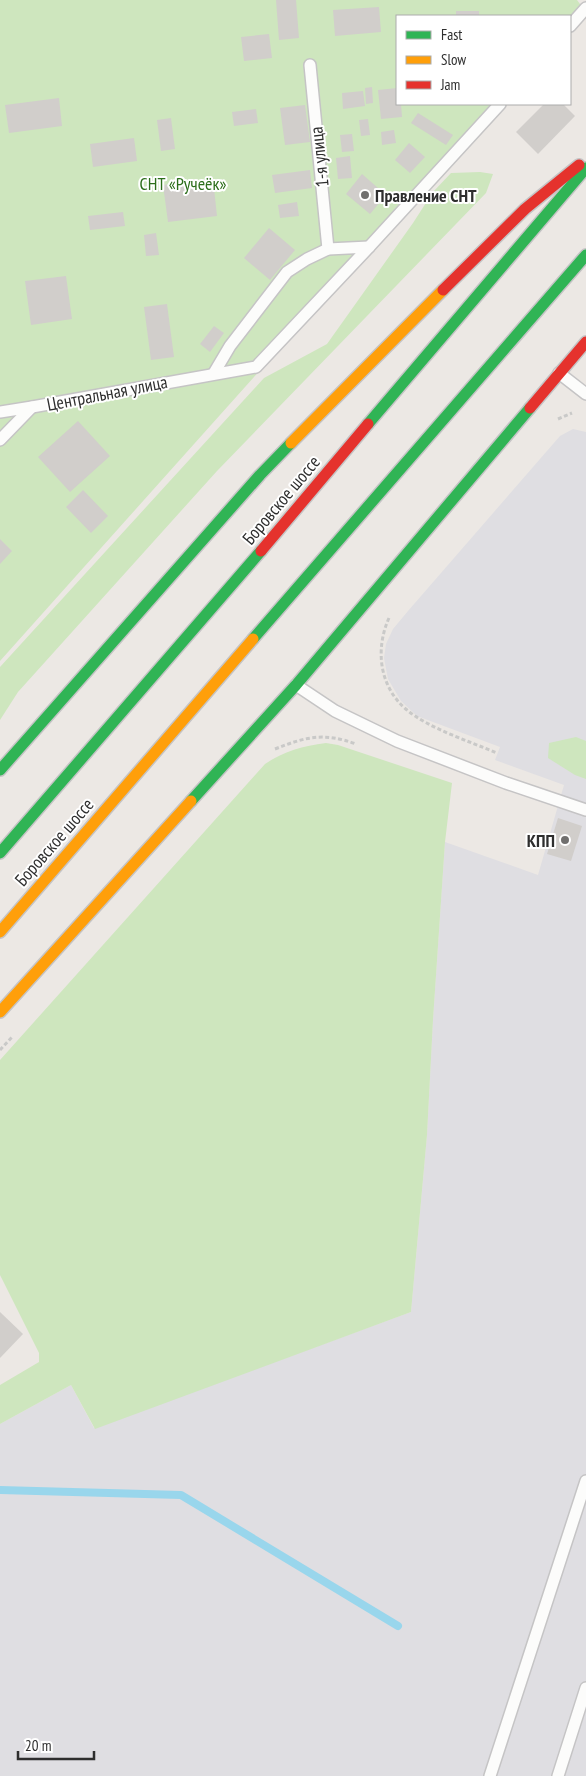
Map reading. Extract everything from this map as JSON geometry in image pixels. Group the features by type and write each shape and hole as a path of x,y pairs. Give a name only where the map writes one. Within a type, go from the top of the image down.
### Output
{"main road":[{"path":"0,770 253,482 330,401 502,230 586,160"},
{"name":"Боровское шоссе","path":"0,853 193,631 586,168"},
{"name":"Боровское шоссе","path":"0,932 232,661 586,254"},
{"path":"0,1012 296,685 586,342"}],"lane":[{"path":"571,25 586,8"},
{"name":"1-я улица","path":"310,65 328,249"},
{"name":"Центральная улица","path":"0,412 256,367 369,248 499,105"},
{"path":"214,373 230,346 287,272 307,259 328,249 369,248"},
{"path":"559,373 586,394"},
{"path":"0,440 32,407"},
{"path":"296,685 335,711 397,741 506,783 586,810"},
{"path":"490,1776 586,1481"},
{"path":"558,1776 586,1688"}],"path":[{"path":"554,422 572,413"},
{"path":"392,612 384,630 380,660 388,686 395,697 406,709 423,721 498,753"},
{"path":"274,750 310,738 326,736 364,747"},
{"path":"0,1050 17,1032"}],"shaded area":[{"path":"573,429 586,432 586,1776 0,1776 0,1424 71,1385 94,1428 411,1312 427,1135 445,842 538,875 564,785 495,760 500,747 417,716 401,701 388,679 384,658 386,644 393,629 408,611 560,436"}],"green space":[{"name":"СНТ «Ручеёк»","path":"0,0 577,0 583,8 571,22 571,15 396,15 396,105 497,105 0,661"},
{"path":"480,172 493,174 486,193 217,471 18,692 0,720 0,667 264,378 327,344 433,192 451,173"},
{"path":"576,737 586,741 586,779 575,775 548,758 549,743"},
{"path":"326,743 338,745 452,783 445,842 427,1135 411,1312 95,1429 71,1385 0,1424 0,1385 39,1362 39,1353 0,1275 0,1060 265,764 294,750"}],"building":[{"path":"276,0 296,0 299,38 279,40"},
{"path":"379,7 381,32 335,36 333,10"},
{"path":"456,11 479,11 479,15 456,15"},
{"path":"269,34 272,58 244,61 241,37"},
{"path":"372,87 373,103 366,104 365,88"},
{"path":"396,88 396,105 401,105 402,117 381,119 378,90"},
{"path":"363,91 365,106 343,109 342,93"},
{"path":"59,98 62,126 9,133 5,105"},
{"path":"305,105 310,142 285,145 280,108"},
{"path":"543,105 564,105 575,116 538,154 516,132"},
{"path":"256,109 258,123 234,126 232,112"},
{"path":"418,113 453,135 446,145 411,123"},
{"path":"171,118 175,149 161,151 157,120"},
{"path":"368,119 370,135 361,136 359,120"},
{"path":"394,130 396,143 382,145 381,132"},
{"path":"352,134 354,151 342,152 340,135"},
{"path":"134,138 137,161 93,167 90,144"},
{"path":"409,143 425,157 410,173 395,160"},
{"path":"350,156 352,178 338,179 336,158"},
{"path":"310,170 312,188 275,193 272,175"},
{"path":"362,174 386,195 370,214 346,194"},
{"path":"213,179 217,216 168,222 163,185"},
{"path":"297,202 299,216 280,218 278,205"},
{"path":"123,212 125,226 90,230 88,216"},
{"path":"269,228 295,250 270,280 244,258"},
{"path":"156,233 159,255 146,256 144,235"},
{"path":"66,276 72,319 31,325 25,281"},
{"path":"167,304 174,357 151,360 144,307"},
{"path":"214,326 224,333 210,352 200,344"},
{"path":"78,421 110,456 70,492 38,457"},
{"path":"83,490 108,516 91,533 66,507"},
{"path":"0,539 12,551 0,564"},
{"name":"КПП","path":"558,818 582,826 571,861 547,854"},
{"path":"0,1312 23,1334 0,1358"}],"waterway":[{"path":"0,1490 181,1495 398,1626"}],"traffic: fast":[{"path":"368,424 586,168"},
{"path":"253,639 586,255"},
{"path":"191,801 296,685 530,408"},
{"path":"0,770 260,475 291,443"},
{"path":"0,853 261,551"}],"traffic: slow":[{"path":"291,443 443,290"},
{"path":"0,932 253,639"},
{"path":"0,1012 191,801"}],"traffic: jam":[{"path":"443,290 525,209 579,165"},
{"path":"530,408 586,342"},
{"path":"261,551 368,424"}],"place":[{"name":"Правление СНТ","path":"365,195"},
{"name":"КПП","path":"565,840"}]}
